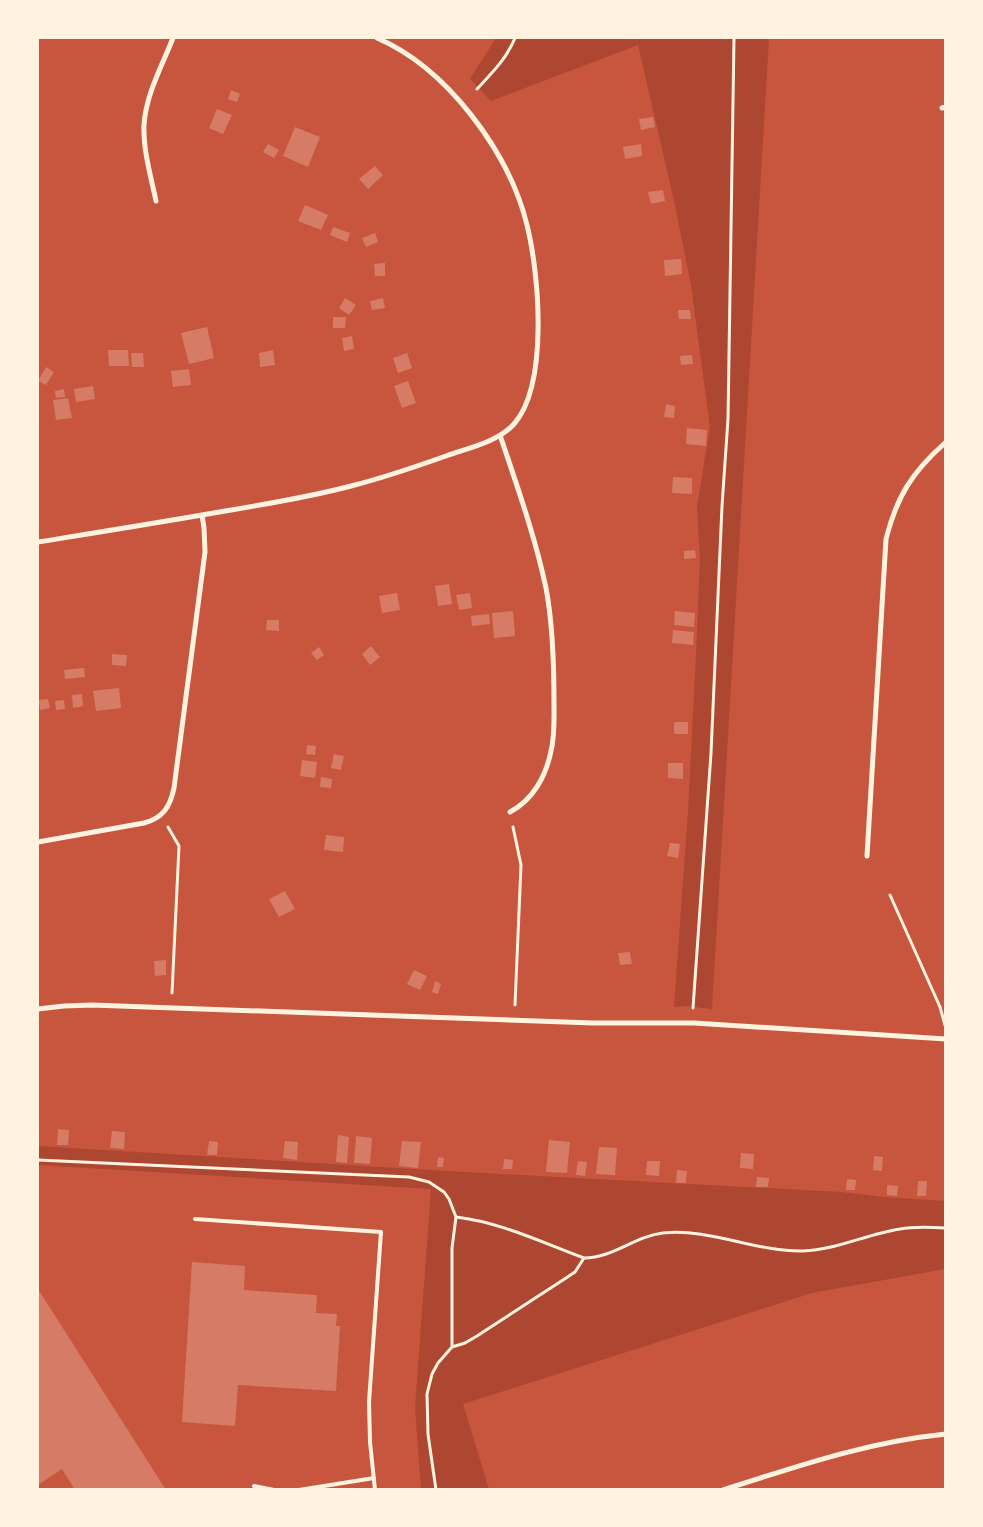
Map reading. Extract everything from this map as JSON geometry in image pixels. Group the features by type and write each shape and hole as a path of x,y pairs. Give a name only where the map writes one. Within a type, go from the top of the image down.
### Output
{"street":[{"path":"156,201 144,127 151,90 173,38"},
{"path":"38,542 288,500 354,486 420,465 500,435 514,424 523,411 534,372 538,324 538,295 532,246 526,222 508,174 482,128 464,106 418,61 403,50 377,38"},
{"path":"500,435 532,532 546,590 553,652 554,682 554,736 546,768 531,796 521,806 510,812"},
{"path":"867,856 886,539 895,507 903,491 927,460 946,442"},
{"path":"38,842 153,821 168,808 174,788 205,552 202,515"},
{"path":"38,1009 92,1005 593,1023 694,1023 946,1039"},
{"path":"723,1490 855,1449 946,1434"}],"lane":[{"path":"195,1219 381,1232 369,1402 370,1442 375,1490"},
{"path":"299,1490 374,1478"},
{"path":"254,1486 274,1490"}],"path":[{"path":"477,89 502,62 516,38"},
{"path":"694,1023 693,987 709,792 722,506 728,419 734,38"},
{"path":"510,812 521,866 515,1020"},
{"path":"161,816 179,846 171,1009"},
{"path":"890,895 940,1007 946,1026"},
{"path":"38,1160 420,1179 437,1186 449,1199 456,1217 452,1248 452,1347"},
{"path":"456,1217 482,1221 584,1258 607,1255 643,1238 669,1232 686,1232 774,1248 804,1251 841,1244 901,1228 946,1228"},
{"path":"436,1490 428,1434 427,1394 432,1374 438,1363 452,1347 465,1343 477,1336 575,1272 584,1258"}],"shaded area":[{"path":"496,38 769,38 712,1009 686,1006 674,1007 688,812 696,655 700,560 697,506 710,427 691,285 674,201 638,45 491,101 470,79"},
{"path":"38,1146 446,1171 841,1192 945,1201 945,1269 812,1293 463,1404 489,1489 421,1489 415,1407 431,1189 38,1165"}],"building":[{"path":"231,90 240,94 237,102 228,99"},
{"path":"217,109 232,115 223,134 209,128"},
{"path":"653,117 655,127 641,130 639,119"},
{"path":"295,127 320,137 308,167 283,156"},
{"path":"268,144 279,150 274,158 263,152"},
{"path":"641,144 642,156 625,159 623,147"},
{"path":"375,166 383,175 368,189 359,179"},
{"path":"663,190 665,201 651,204 648,192"},
{"path":"305,205 328,215 321,230 298,221"},
{"path":"333,227 350,233 347,242 330,235"},
{"path":"375,233 378,242 366,247 362,238"},
{"path":"681,259 682,274 665,276 664,260"},
{"path":"385,263 385,276 375,276 374,264"},
{"path":"345,298 356,305 349,315 339,308"},
{"path":"383,298 385,308 372,310 370,301"},
{"path":"678,310 690,310 691,319 679,319"},
{"path":"333,317 346,317 345,328 333,328"},
{"path":"207,327 214,358 189,364 181,333"},
{"path":"352,336 354,349 344,351 342,338"},
{"path":"108,350 128,350 129,366 109,366"},
{"path":"273,350 275,365 260,367 259,353"},
{"path":"131,353 143,353 144,367 132,367"},
{"path":"407,353 412,368 398,373 393,358"},
{"path":"692,355 693,364 681,365 680,356"},
{"path":"46,367 54,372 46,385 38,381"},
{"path":"189,369 191,385 173,387 171,371"},
{"path":"408,381 416,403 402,408 394,386"},
{"path":"93,386 95,399 76,402 74,389"},
{"path":"64,389 65,397 56,398 55,391"},
{"path":"68,398 72,418 56,420 53,400"},
{"path":"666,404 675,406 674,418 664,417"},
{"path":"687,428 707,430 706,446 686,444"},
{"path":"673,477 692,478 692,494 672,493"},
{"path":"695,550 696,558 684,559 684,551"},
{"path":"449,584 452,604 438,606 435,586"},
{"path":"397,593 400,610 382,613 379,596"},
{"path":"470,593 472,608 459,610 456,595"},
{"path":"513,611 515,636 494,638 492,613"},
{"path":"675,611 695,613 694,627 674,625"},
{"path":"489,614 490,624 472,626 471,616"},
{"path":"267,620 279,620 279,631 266,630"},
{"path":"673,630 694,632 693,645 672,643"},
{"path":"371,646 380,657 370,665 362,654"},
{"path":"319,647 324,655 317,660 311,653"},
{"path":"112,654 127,655 126,666 112,665"},
{"path":"84,668 85,677 65,679 64,670"},
{"path":"119,688 121,708 96,711 93,691"},
{"path":"82,694 83,706 73,708 72,695"},
{"path":"48,699 50,708 40,710 39,700"},
{"path":"64,700 65,709 56,710 55,701"},
{"path":"674,722 688,722 688,734 674,734"},
{"path":"307,745 316,746 315,755 306,754"},
{"path":"334,754 344,756 341,770 331,768"},
{"path":"302,760 317,762 315,778 300,776"},
{"path":"668,763 683,763 683,779 668,778"},
{"path":"321,777 332,779 331,788 320,787"},
{"path":"326,835 344,837 343,852 324,850"},
{"path":"670,843 680,844 678,858 667,856"},
{"path":"285,891 295,909 279,917 269,899"},
{"path":"630,952 632,964 620,965 618,953"},
{"path":"166,960 166,975 155,976 154,961"},
{"path":"414,970 427,976 420,990 407,984"},
{"path":"435,981 441,984 438,994 432,992"},
{"path":"58,1129 69,1130 68,1145 57,1145"},
{"path":"112,1131 125,1132 124,1149 110,1148"},
{"path":"338,1135 349,1137 347,1163 336,1162"},
{"path":"356,1136 372,1138 370,1164 354,1163"},
{"path":"549,1140 570,1142 567,1173 546,1172"},
{"path":"209,1141 218,1142 217,1155 207,1155"},
{"path":"285,1141 298,1142 297,1160 283,1158"},
{"path":"402,1141 421,1142 418,1168 399,1166"},
{"path":"599,1147 617,1148 615,1175 596,1174"},
{"path":"741,1153 754,1154 753,1169 740,1168"},
{"path":"874,1156 883,1157 882,1171 873,1170"},
{"path":"438,1157 444,1158 443,1167 437,1167"},
{"path":"504,1159 513,1160 512,1169 503,1169"},
{"path":"578,1161 587,1162 585,1176 576,1175"},
{"path":"647,1161 660,1161 659,1176 646,1175"},
{"path":"677,1170 687,1171 686,1183 676,1183"},
{"path":"757,1177 769,1178 768,1187 756,1187"},
{"path":"847,1179 856,1180 855,1190 846,1190"},
{"path":"918,1181 927,1181 926,1196 917,1196"},
{"path":"887,1185 898,1186 897,1196 887,1195"},
{"path":"192,1262 245,1266 244,1290 317,1295 316,1313 337,1314 336,1326 340,1326 336,1391 238,1385 235,1426 182,1422"},
{"path":"38,1289 166,1490 75,1490 62,1469 38,1485"}]}
